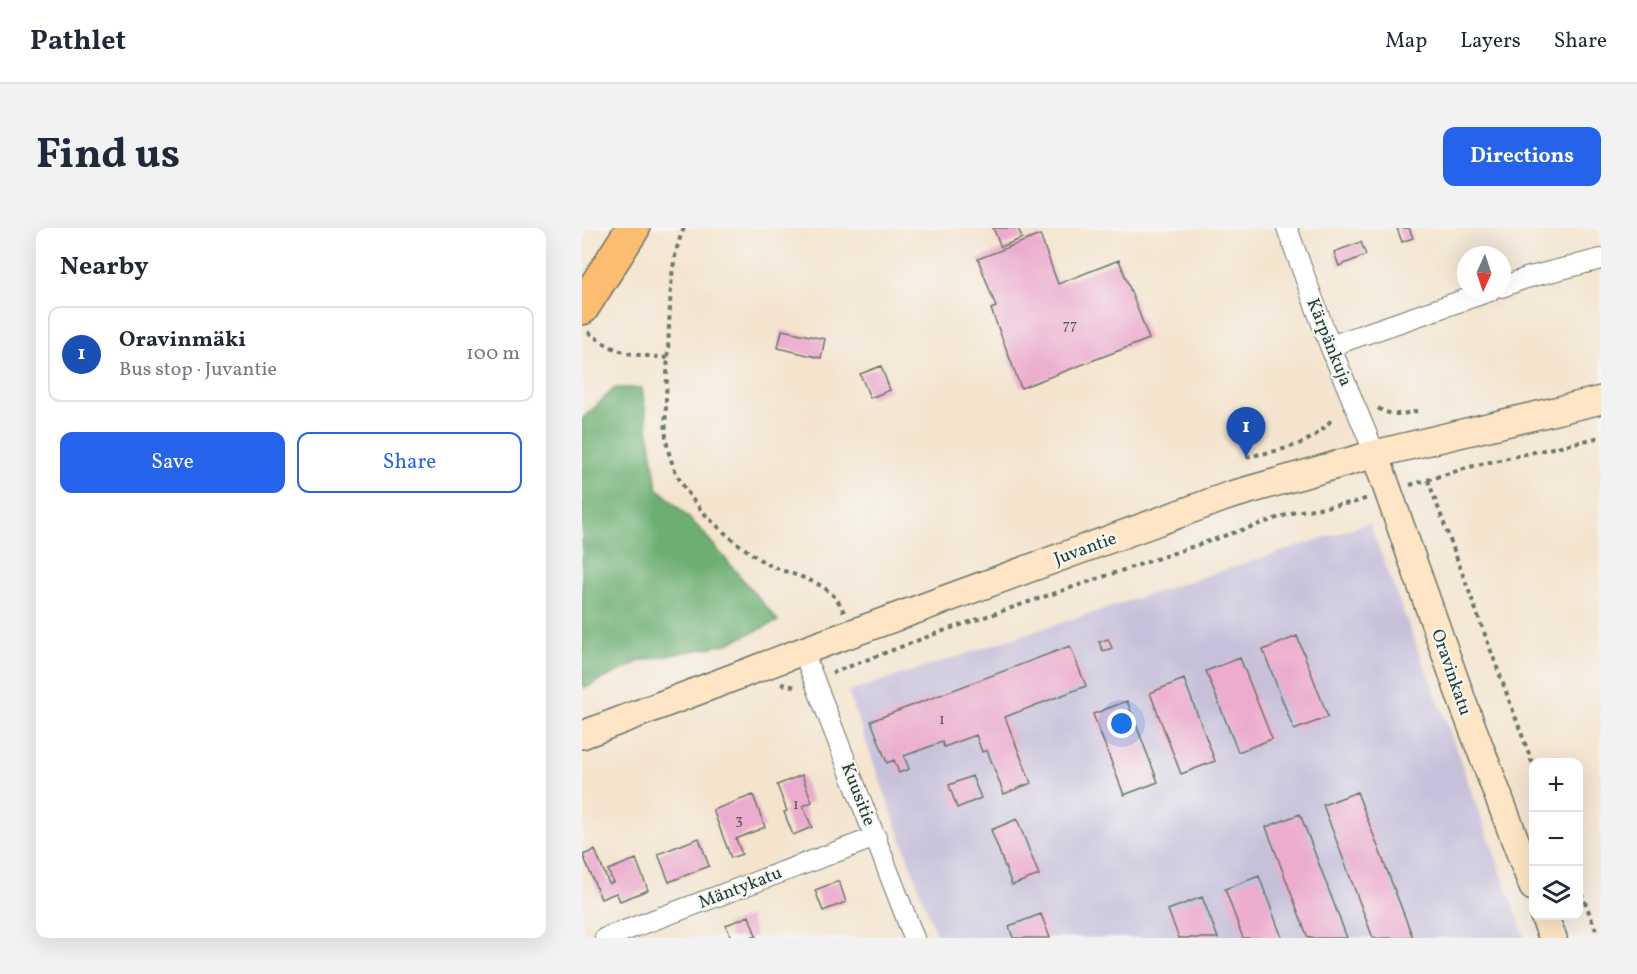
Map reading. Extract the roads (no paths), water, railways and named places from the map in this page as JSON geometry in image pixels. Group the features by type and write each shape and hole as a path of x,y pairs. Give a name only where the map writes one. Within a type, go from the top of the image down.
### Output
{"highway":[{"path":"585,320 633,228"}],"main road":[{"name":"Juvantie","path":"582,735 851,633 1228,496 1375,454 1601,400"},
{"name":"Oravinkatu","path":"1375,454 1464,706 1529,877"},
{"path":"1546,920 1553,938"}],"street":[{"name":"Kärpänkuja","path":"1287,228 1330,346 1375,454"},
{"path":"1511,284 1601,259"},
{"path":"1330,346 1464,300"},
{"name":"Kuusitie","path":"803,651 914,938"},
{"name":"Mäntykatu","path":"605,938 876,837"}],"place":[{"name":"Oravinmäki","path":"1246,457"}]}
